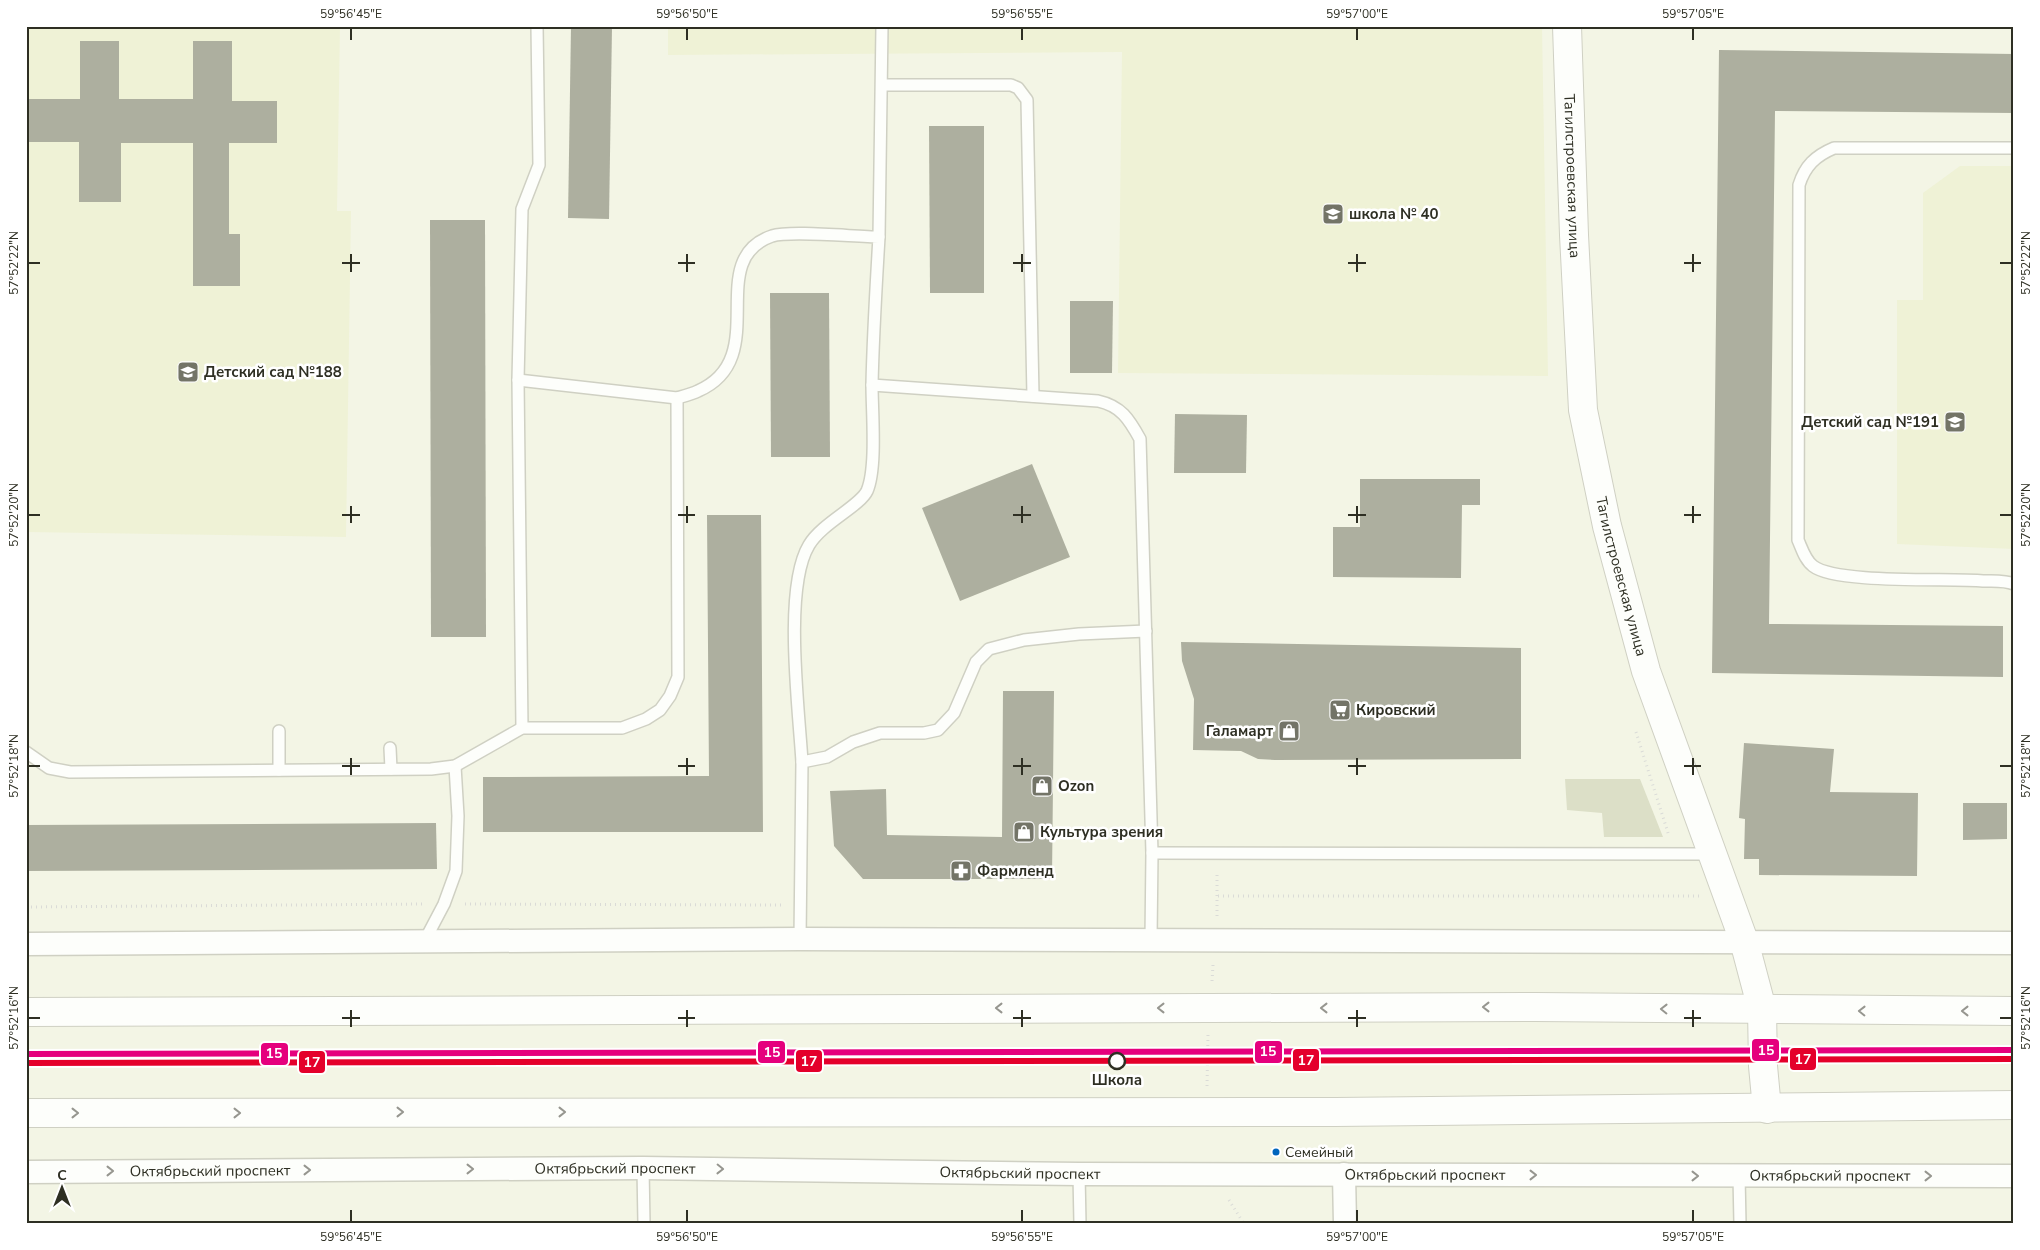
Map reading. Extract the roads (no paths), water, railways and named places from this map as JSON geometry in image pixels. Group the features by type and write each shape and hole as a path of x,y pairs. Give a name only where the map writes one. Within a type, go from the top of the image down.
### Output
{"main road":[{"name":"Тагилстроевская улица","path":"1567,26 1574,235 1584,410 1607,526 1646,671 1744,941 1762,1009 1763,1066 1767,1109"},
{"path":"26,1012 1210,1008 2014,1011"},
{"path":"26,1113 1208,1112 1767,1109 2014,1105"}],"street":[{"path":"26,944 424,943 800,939 2014,943"},
{"name":"Октябрьский проспект","path":"26,1172 644,1168 1079,1174 2014,1176"},
{"path":"1344,1174 1345,1224"}],"lane":[{"path":"522,728 518,380 522,209 539,164 537,26"},
{"path":"800,939 802,762 795,605 798,572 808,546 821,528 866,492 871,470 872,385 879,238 882,26"},
{"path":"882,85 1011,85 1018,88 1027,100 1033,396"},
{"path":"2014,148 1834,148 1819,154 1803,173 1799,185 1798,530 1798,540 1804,555 1813,566 1830,573 1851,577 1974,580 2014,584"},
{"path":"518,380 676,398 699,391 726,369 737,345 737,282 744,258 756,244 774,235 879,238"},
{"path":"872,385 1033,396 1111,404 1122,411 1140,439 1152,853 1150,940"},
{"path":"26,752 50,768 70,772 391,769 455,766 522,728 622,728 646,719 660,710 670,696 678,677 676,398"},
{"path":"802,762 827,757 853,742 880,733 924,733 938,730 954,713 976,662 989,649 1024,640 1146,631"},
{"path":"279,730 279,770"},
{"path":"390,748 391,769"},
{"path":"424,943 444,904 456,871 458,816 455,766"},
{"path":"1152,853 1711,854"},
{"path":"644,1168 644,1224"},
{"path":"1079,1174 1080,1224"},
{"path":"1739,1176 1740,1224"}],"place":[{"name":"школа № 40","path":"1333,214"},
{"name":"Детский сад №188","path":"188,372"},
{"name":"Детский сад №191","path":"1955,422"},
{"name":"Кировский","path":"1340,710"},
{"name":"Галамарт","path":"1289,731"},
{"name":"Ozon","path":"1042,786"},
{"name":"Культура зрения","path":"1024,832"},
{"name":"Фармленд","path":"961,871"},
{"name":"Школа","path":"1117,1061"},
{"name":"Семейный","path":"1276,1152"}]}
